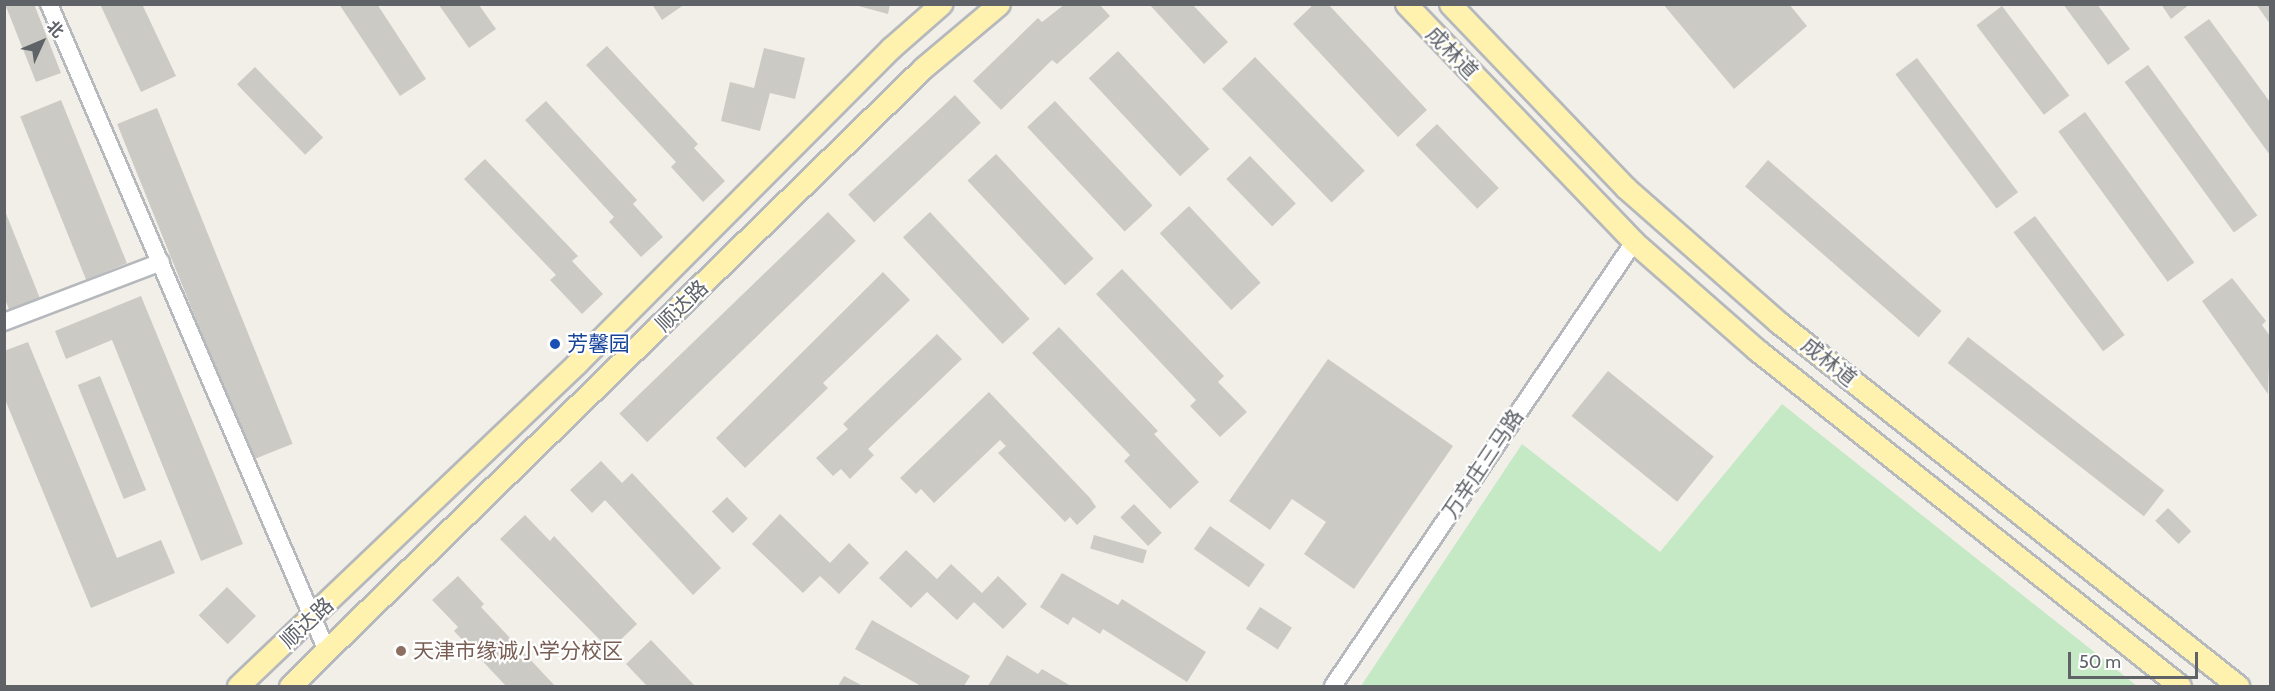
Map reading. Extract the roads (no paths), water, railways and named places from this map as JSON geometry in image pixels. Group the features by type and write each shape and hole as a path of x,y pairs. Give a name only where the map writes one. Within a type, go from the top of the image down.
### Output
{"main road":[{"name":"顺达路","path":"238,685 311,620 577,363 891,48 941,4"},
{"name":"顺达路","path":"290,687 923,68 999,4"},
{"name":"成林道","path":"1406,4 1634,242 1757,350 2180,687"},
{"name":"成林道","path":"1450,4 1626,188 1778,322 2238,687"}],"street":[{"path":"49,4 161,262 311,620 327,651"},
{"name":"万辛庄三马路","path":"1333,687 1634,242"},
{"path":"4,322 161,262"}],"place":[{"name":"芳馨园","path":"555,344"},
{"name":"天津市缘诚小学分校区","path":"401,651"}]}
